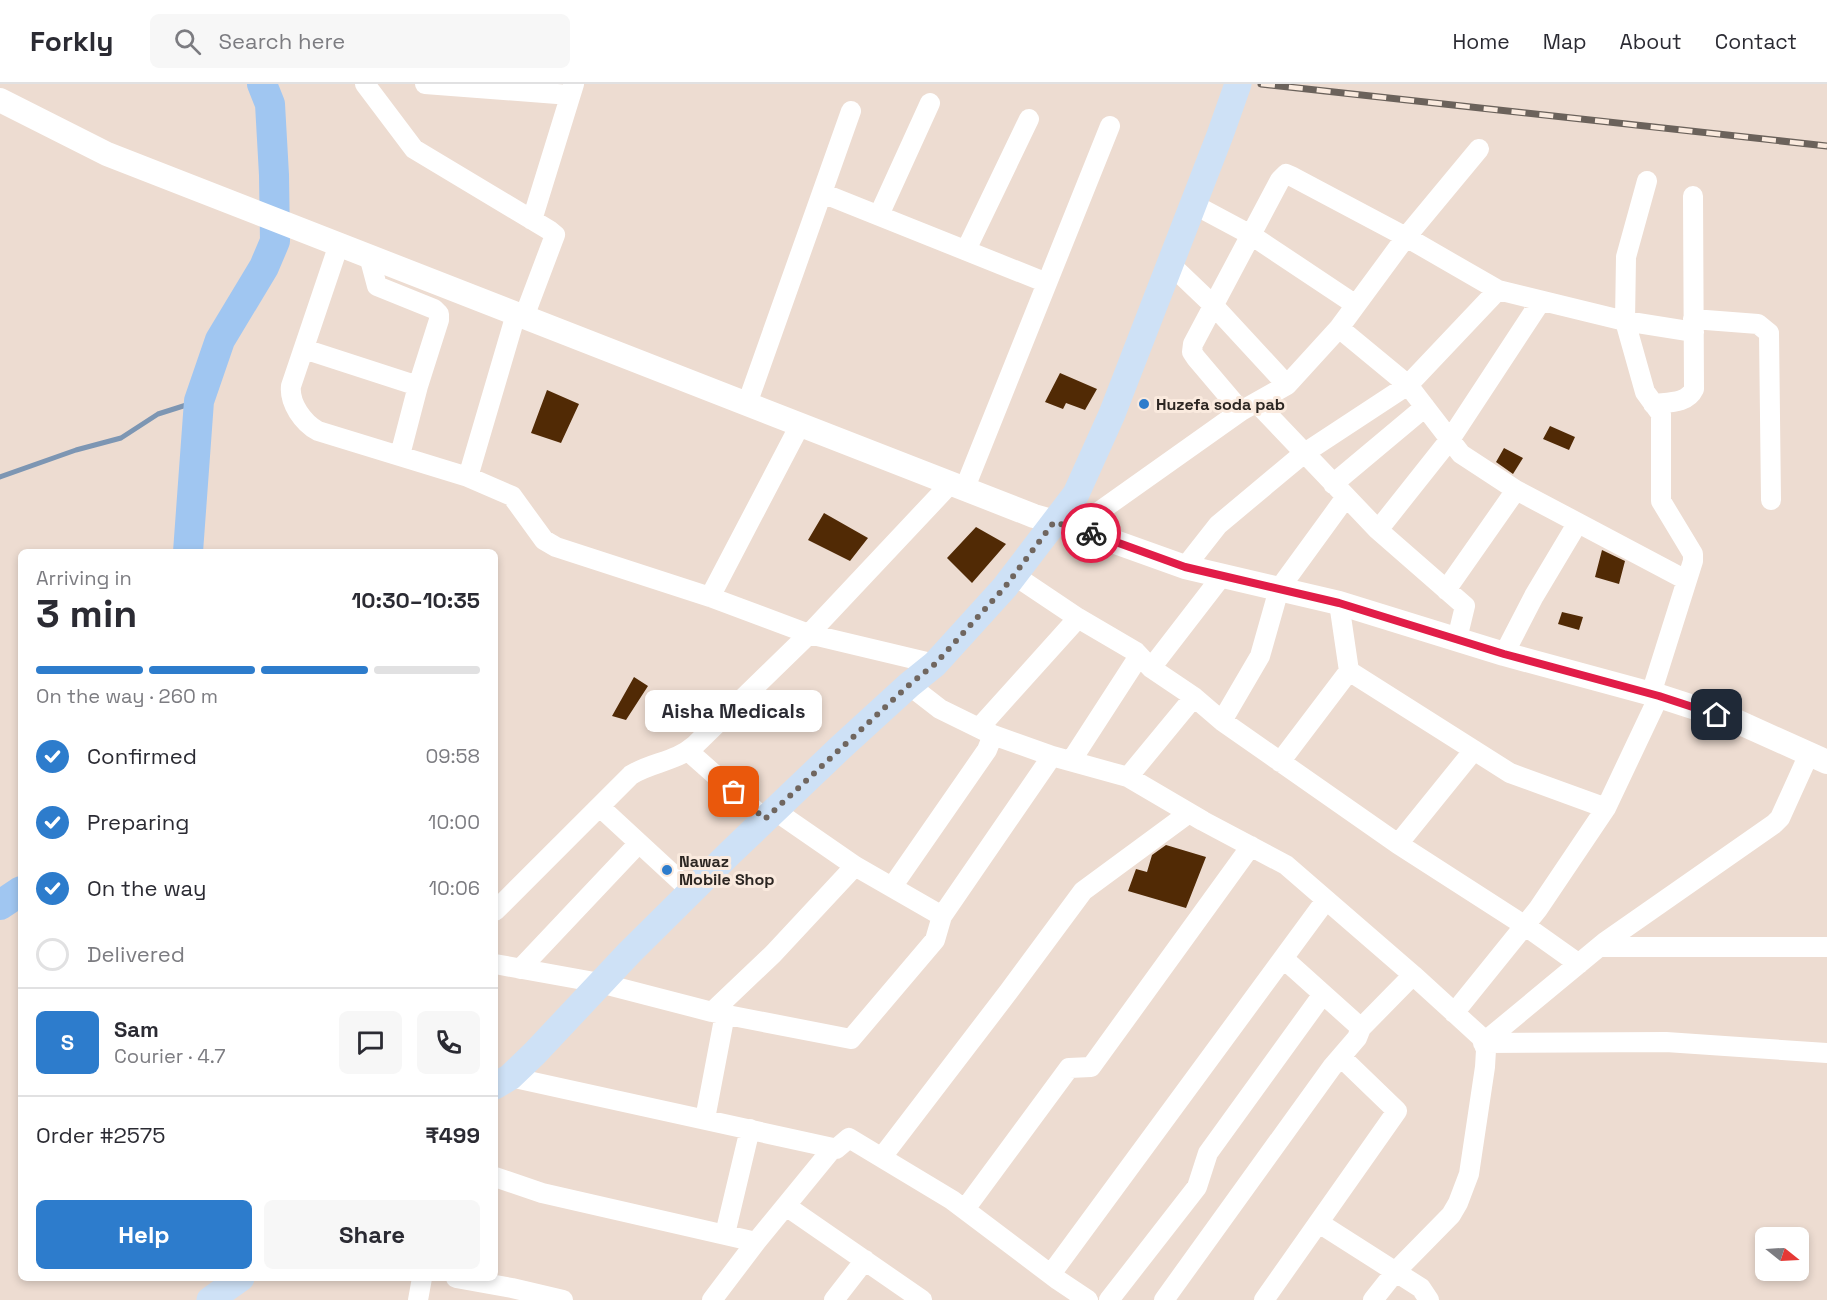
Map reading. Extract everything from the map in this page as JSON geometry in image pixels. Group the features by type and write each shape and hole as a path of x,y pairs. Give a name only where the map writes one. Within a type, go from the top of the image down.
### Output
{"main road":[{"path":"502,1081 769,814 909,685 935,664 1014,575 1065,525 1076,494 1112,414 1238,84"},
{"path":"210,1300 238,1281"}],"street":[{"path":"365,84 414,149 555,235 520,315 468,477"},
{"path":"425,84 572,90 532,220"},
{"path":"0,100 107,154 958,487 1185,567 1339,603 1504,654 1655,695 1736,721 1818,758 1774,825 1600,946 1483,1043"},
{"path":"879,215 930,103"},
{"path":"747,404 851,111"},
{"path":"966,250 1029,119"},
{"path":"498,908 638,770 688,751 958,487 1047,283 1110,126"},
{"path":"1065,525 1287,385 1339,328 1406,237 1479,149"},
{"path":"1457,639 1465,606 1378,530 1303,454 1249,407 1192,352 1193,344 1280,180 1286,174 1406,237 1498,290 1625,321 1694,326 1758,324 1769,333 1771,500"},
{"path":"1454,1013 1538,909 1606,808 1655,695 1693,561 1693,554 1661,501 1661,414 1645,392 1625,321 1626,257 1647,181"},
{"path":"822,193 1047,283"},
{"path":"1653,404 1684,400 1691,396 1694,389 1694,196"},
{"path":"1193,204 1251,235 1356,305"},
{"path":"339,244 290,394 310,427 468,477 512,496 549,544 710,597 809,634 935,664"},
{"path":"369,256 377,286 434,309 439,314 400,455"},
{"path":"1170,264 1214,306 1287,385"},
{"path":"1185,567 1218,525 1303,454 1408,385 1498,290"},
{"path":"1378,530 1451,438 1541,301"},
{"path":"1339,328 1408,385 1451,438 1461,454 1516,490 1686,580"},
{"path":"304,349 418,386"},
{"path":"1222,721 1260,656 1279,589 1339,490 1425,406"},
{"path":"710,597 800,425"},
{"path":"1446,590 1516,490"},
{"path":"1504,654 1577,524"},
{"path":"1014,575 1145,662 1194,697 1222,721 1398,844 1524,925 1579,964"},
{"path":"1071,761 1145,662 1222,576"},
{"path":"1280,762 1348,671 1339,603"},
{"path":"892,887 987,750 986,732 1078,618"},
{"path":"1348,671 1510,773 1606,808"},
{"path":"909,685 940,709 986,732 1052,756 1128,777 1286,865 1481,1037 1486,1050 1485,1067 1469,1174 1465,1186 1451,1215 1396,1271 1373,1300"},
{"path":"1128,777 1194,697"},
{"path":"1398,844 1474,750"},
{"path":"688,751 769,814 942,916"},
{"path":"498,965 600,983 719,1013 851,1039 935,940 942,916 1052,756"},
{"path":"600,807 691,891"},
{"path":"882,1157 1083,891 1189,813"},
{"path":"520,969 639,843"},
{"path":"965,1209 1069,1068 1091,1067 1251,846"},
{"path":"705,1119 719,1013 855,866"},
{"path":"1051,1274 1326,900"},
{"path":"1600,946 1827,946"},
{"path":"1284,959 1360,1028"},
{"path":"1164,1300 1341,1057 1358,1038 1360,1028 1413,975"},
{"path":"1109,1300 1197,1187 1208,1153 1323,994"},
{"path":"1483,1043 1666,1042 1827,1053"},
{"path":"1264,1300 1397,1111 1341,1057"},
{"path":"502,1081 705,1119 836,1149 849,1138 965,1209 1086,1299"},
{"path":"725,1234 750,1129"},
{"path":"712,1300 833,1148"},
{"path":"498,1178 542,1192 756,1242"},
{"path":"786,1206 922,1300"},
{"path":"1319,1223 1421,1288 1429,1300"},
{"path":"834,1300 865,1260"},
{"path":"418,1300 421,1281"},
{"path":"473,1281 563,1300"}],"building":[{"path":"1060,373 1097,389 1085,410 1066,403 1063,409 1045,402"},
{"path":"547,390 579,404 561,443 531,433"},
{"path":"1550,426 1575,437 1569,450 1543,439"},
{"path":"1504,448 1523,458 1513,474 1496,462"},
{"path":"824,513 868,538 850,561 808,540"},
{"path":"976,527 1006,544 972,583 947,558"},
{"path":"1602,550 1625,561 1619,584 1595,577"},
{"path":"1562,612 1583,617 1579,630 1558,624"},
{"path":"634,677 648,686 626,720 612,716"},
{"path":"1166,845 1206,857 1186,908 1128,891 1136,869 1147,872 1152,855"}],"waterway":[{"path":"188,549 199,401 220,340 264,267 275,241 270,104 262,84"},
{"path":"0,477 76,450 121,438 158,414 199,401"},
{"path":"0,905 18,893"}],"railway":[{"path":"1261,84 1827,146"}],"way so far":[{"path":"734,792 765,819 909,685 935,664 1005,587 1054,522 1091,533"}],"place":[{"name":"Huzefa soda pab","path":"1144,404"},
{"name":"Aisha Medicals","path":"734,792"},
{"name":"Nawaz Mobile Shop","path":"667,870"}],"route":[{"path":"1091,533 1185,567 1339,603 1504,654 1659,696 1717,715"}]}
